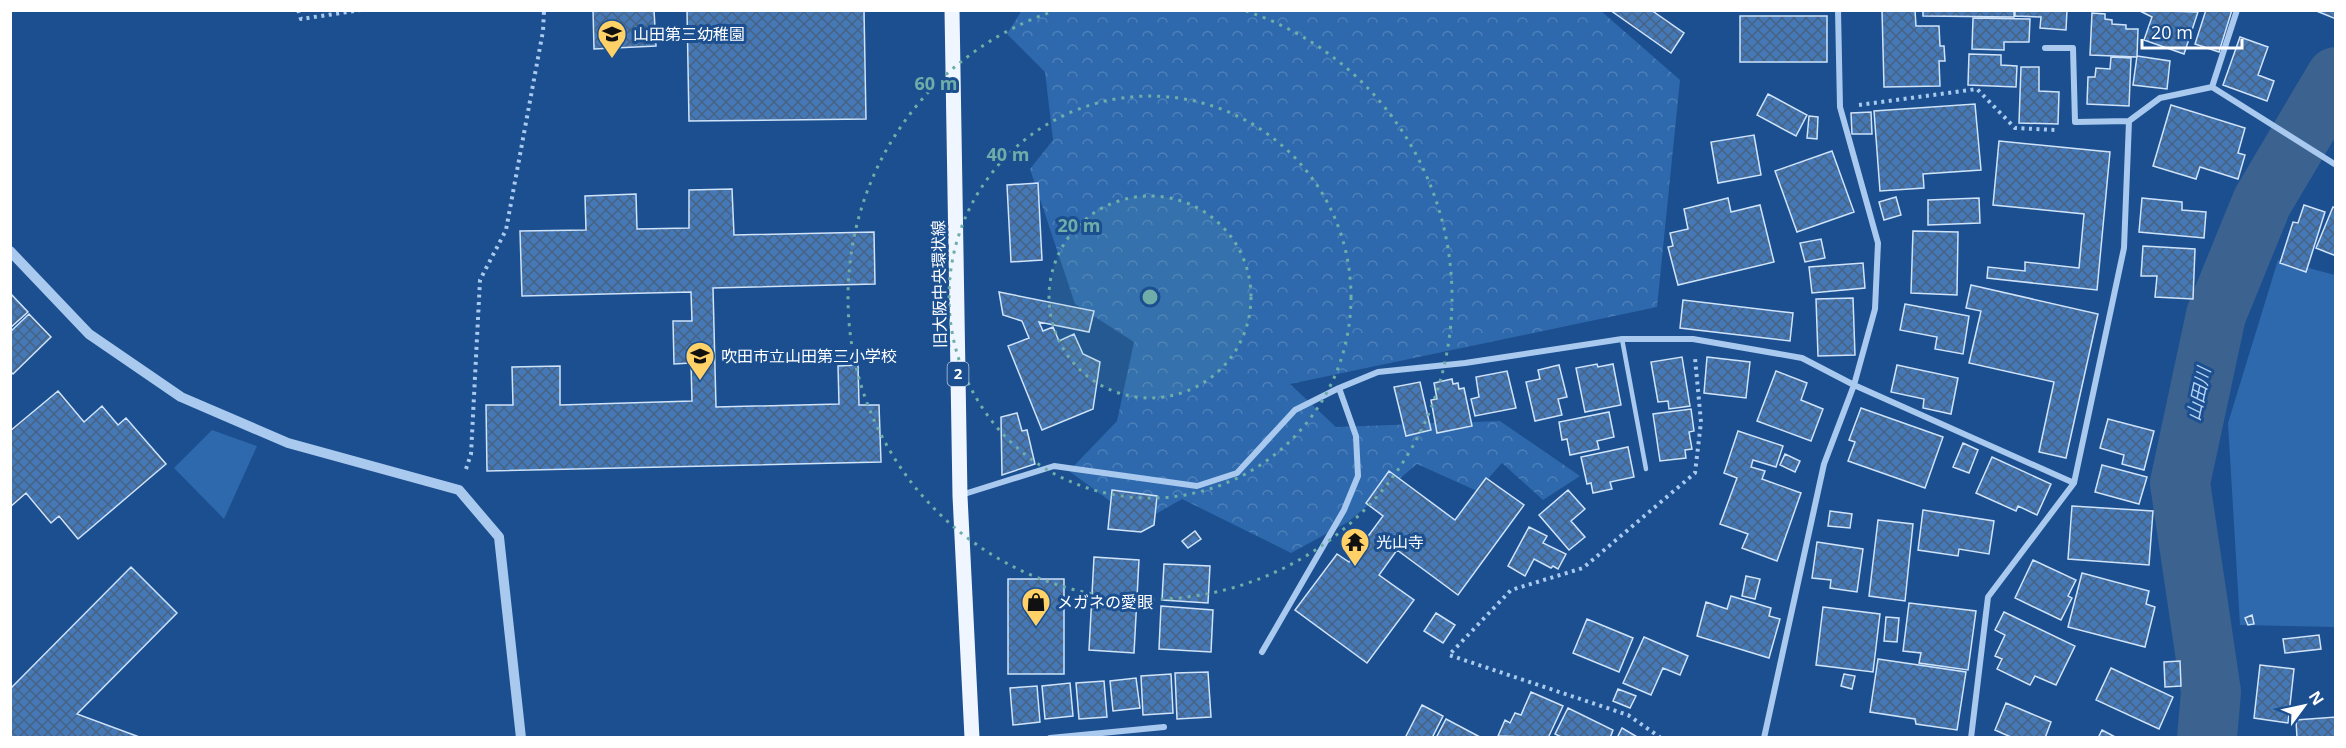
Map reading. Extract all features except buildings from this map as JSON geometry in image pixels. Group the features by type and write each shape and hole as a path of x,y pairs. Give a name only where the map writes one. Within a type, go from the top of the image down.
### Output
{"main road":[{"name":"旧大阪中央環状線","path":"952,10 960,496 972,738"}],"street":[{"path":"1764,738 1824,464 1854,385 1875,309 1878,243 1840,107 1838,10"},
{"path":"2212,87 2237,10"},
{"path":"2045,48 2073,48 2075,122 2129,122 2160,98 2212,87 2332,163"},
{"path":"1971,738 1988,597 2074,483 2124,248 2129,122"},
{"path":"10,251 88,334 181,397 288,443 459,490 499,537 522,738"},
{"path":"960,496 1054,466 1197,486 1237,473 1295,410 1339,387 1378,372 1465,363 1622,339 1693,339 1802,358 1854,385 2074,483"},
{"path":"1262,652 1344,510 1358,476 1356,436 1339,387"},
{"path":"1050,738 1164,728"}],"lane":[{"path":"1622,339 1646,469"}],"path":[{"path":"298,10 301,19 361,10"},
{"path":"459,490 471,454 480,280 506,230 543,31 544,10"},
{"path":"1840,107 1977,89 2015,128 2064,131 2075,122"},
{"path":"1661,738 1628,715 1449,655 1511,590 1583,568 1695,473 1701,422 1693,339"}],"green space":[{"path":"1022,10 1601,11 1680,80 1657,307 1290,384 1336,427 1500,421 1580,476 1543,500 1502,463 1477,491 1417,464 1348,522 1291,553 1182,499 1140,523 1069,471 1117,421 1134,342 1075,304 1030,169 1053,140 1045,72 1007,34"},
{"path":"2278,260 2335,275 2335,627 2240,625 2228,423"},
{"path":"212,430 257,446 224,519 174,468"}],"waterway":[{"name":"山田川","path":"2207,738 2211,692 2180,483 2216,315 2262,202 2336,77"}],"place":[{"name":"山田第三幼稚園","path":"612,60"},
{"name":"吹田市立山田第三小学校","path":"700,382"},
{"name":"光山寺","path":"1355,568"},
{"name":"メガネの愛眼","path":"1036,628"}]}
